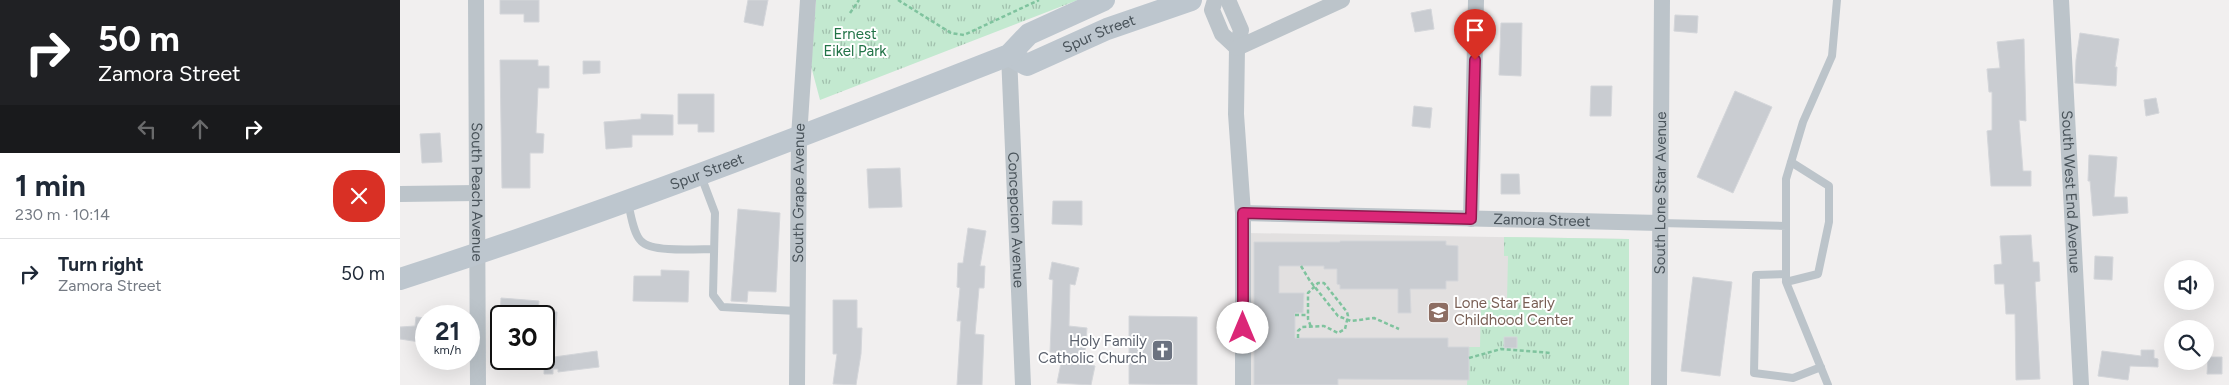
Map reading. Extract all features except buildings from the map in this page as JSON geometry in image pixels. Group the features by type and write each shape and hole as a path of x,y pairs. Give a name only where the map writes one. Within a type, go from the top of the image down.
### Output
{"main road":[{"name":"Spur Street","path":"400,279 476,254 700,174 1009,55 1029,34 1104,0"},
{"name":"Spur Street","path":"1009,55 1027,65 1107,29 1192,0"}],"street":[{"name":"South Peach Avenue","path":"476,0 478,385"},
{"name":"South Grape Avenue","path":"797,385 799,137 808,0"},
{"path":"1215,0 1212,10 1222,34 1237,48"},
{"path":"1228,0 1241,30 1237,48 1236,114 1243,213 1243,385"},
{"path":"1237,48 1342,0"},
{"path":"1471,219 1476,0"},
{"name":"South Lone Star Avenue","path":"1659,385 1662,0"},
{"name":"South West End Avenue","path":"2061,0 2081,385"},
{"name":"Concepcion Avenue","path":"1009,55 1023,385"},
{"path":"400,194 477,194"},
{"name":"Zamora Street","path":"1243,213 1660,223"}],"lane":[{"path":"1828,385 1786,278 1786,180 1803,122 1832,56 1837,0"},
{"path":"1791,162 1829,186 1829,222 1818,274 1786,278 1756,275 1754,373 1793,378 1821,368"},
{"path":"700,174 715,213 713,295 722,307 798,311"},
{"path":"627,200 639,239 645,245 655,248 714,249"},
{"path":"1660,223 1786,226"}],"path":[{"path":"850,12 859,0"},
{"path":"898,0 951,33 964,35 1039,0"},
{"path":"1301,266 1336,315 1347,320 1374,318 1398,328"},
{"path":"1298,338 1300,328 1328,327 1340,332 1345,328 1347,312 1328,285 1320,282 1308,293 1308,315 1311,327"},
{"path":"1295,315 1308,315"},
{"path":"1469,358 1501,349 1551,353"}],"shaded area":[{"name":"Lone Star Early Childhood Center","path":"1247,233 1629,239 1629,385 1246,385"}],"green space":[{"name":"Ernest Eikel Park","path":"816,0 1078,0 820,100 811,66"},
{"path":"1504,237 1629,239 1629,385 1467,385 1469,347 1480,347 1481,300 1507,301 1508,256 1504,256"}],"place":[{"name":"Lone Star Early Childhood Center","path":"1438,312"},
{"name":"Holy Family Catholic Church","path":"1163,350"}],"route":[{"path":"1243,328 1243,213 1471,219 1475,60"}]}
